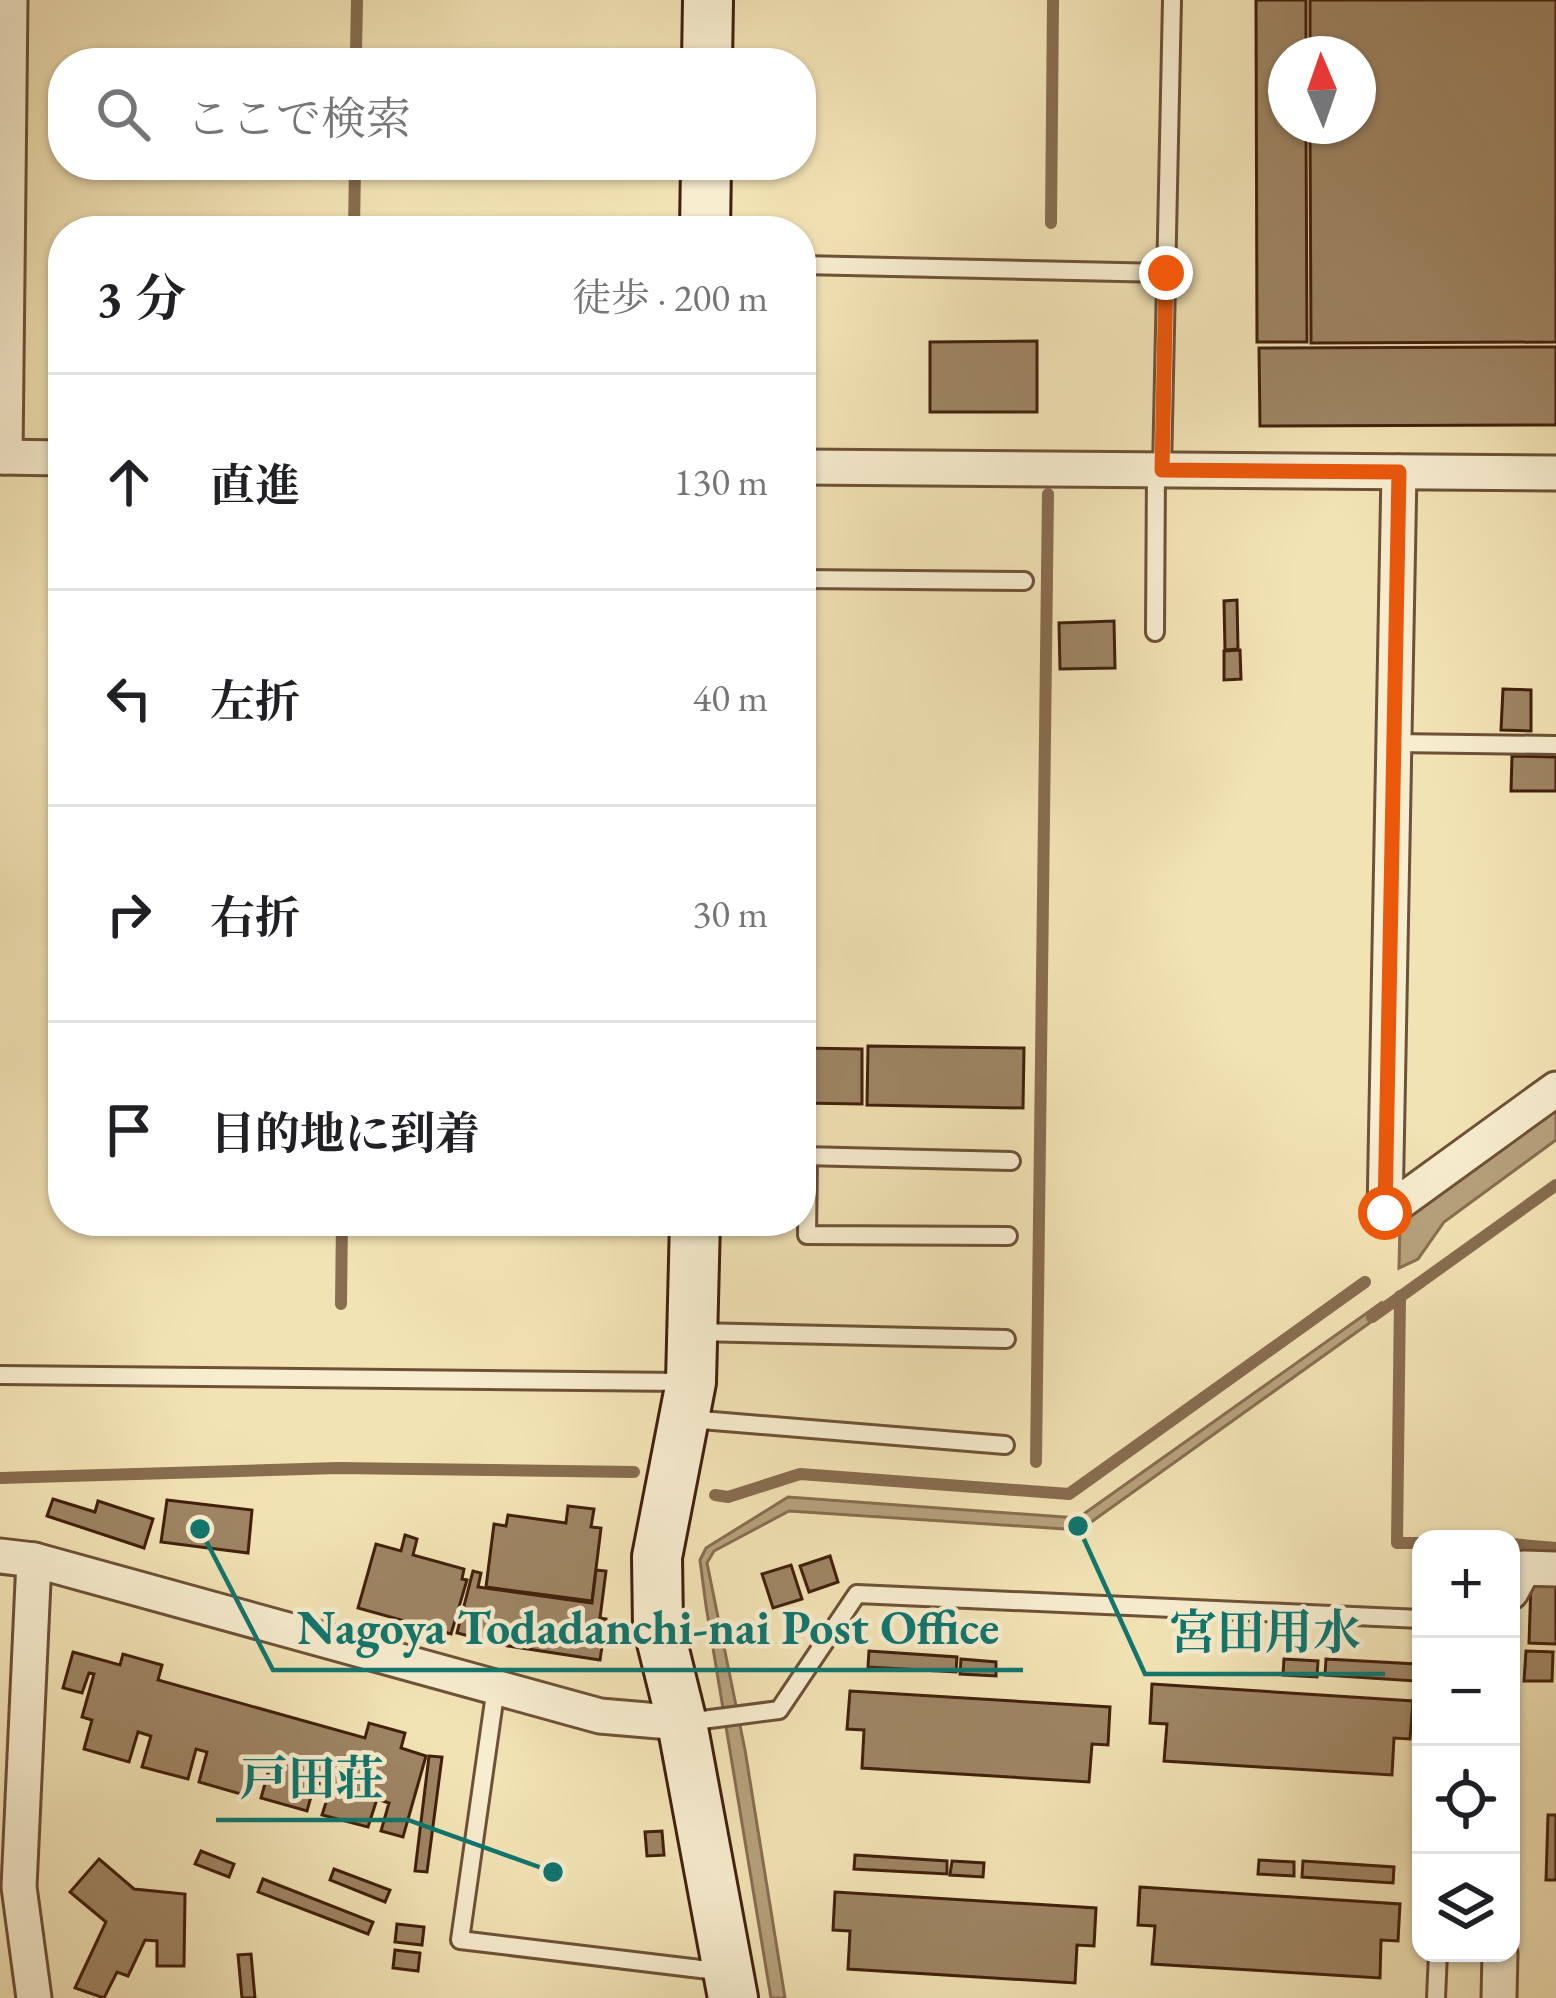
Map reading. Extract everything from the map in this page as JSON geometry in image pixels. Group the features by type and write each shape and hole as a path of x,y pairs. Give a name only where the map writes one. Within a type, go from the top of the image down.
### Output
{"street":[{"path":"10,0 2,457 48,458"},
{"path":"707,0 707,48"},
{"path":"705,216 706,180"},
{"path":"816,467 1556,473"},
{"path":"1399,472 1385,1213 1556,1089"},
{"path":"694,1236 688,1401 657,1557 658,1626 696,1721 730,1985"},
{"path":"34,1998 19,1887 17,1558 600,1716 696,1721"},
{"path":"1520,1575 1524,1568 1556,1569"},
{"path":"1499,1998 1500,1962"}],"lane":[{"path":"1155,632 1172,0"},
{"path":"816,265 1166,273"},
{"path":"816,578 1024,580"},
{"path":"1394,743 1556,745"},
{"path":"816,1156 1011,1161"},
{"path":"816,1234 1008,1236"},
{"path":"692,1332 1006,1339"},
{"path":"0,1375 688,1401 1005,1445"},
{"path":"696,1721 779,1710 857,1594 1412,1619"},
{"path":"496,1688 460,1940 730,1985"},
{"path":"1436,1998 1438,1962"}],"shaded area":[{"path":"1556,1109 1556,1140 1444,1222 1418,1259 1399,1268 1400,1225 1425,1200"},
{"path":"1381,1303 1382,1314 1080,1530 789,1511 714,1551 707,1563 745,1750 785,1998 771,1998 706,1606 700,1560 706,1548 788,1497 1078,1518"}],"building":[{"path":"1256,0 1306,0 1306,36 1268,36 1268,144 1306,144 1307,342 1257,342"},
{"path":"1310,0 1556,0 1556,342 1311,343 1310,144 1376,144 1376,36 1310,36"},
{"path":"1037,341 1037,412 930,412 930,342"},
{"path":"1556,347 1556,425 1260,426 1259,348"},
{"path":"1237,600 1238,649 1225,650 1224,601"},
{"path":"1114,621 1115,668 1060,669 1059,623"},
{"path":"1240,650 1241,679 1224,680 1224,651"},
{"path":"1503,689 1531,690 1531,731 1501,730"},
{"path":"1512,756 1556,757 1556,791 1511,791"},
{"path":"868,1046 1024,1048 1023,1108 867,1105"},
{"path":"816,1048 862,1049 862,1104 816,1103"},
{"path":"53,1499 95,1512 98,1501 153,1519 144,1548 47,1516"},
{"path":"167,1500 252,1510 248,1553 161,1542"},
{"path":"568,1506 594,1509 591,1527 601,1528 592,1601 486,1587 494,1524 506,1526 508,1515 566,1523"},
{"path":"405,1535 417,1539 413,1555 464,1569 462,1579 467,1580 451,1634 358,1608 376,1544 401,1551"},
{"path":"830,1556 838,1582 809,1592 800,1566"},
{"path":"791,1565 802,1599 773,1608 762,1574"},
{"path":"596,1570 606,1571 600,1660 457,1633 473,1571 481,1573 478,1587 592,1603"},
{"path":"1531,1583 1556,1583 1556,1644 1529,1643"},
{"path":"869,1651 957,1657 956,1672 868,1667"},
{"path":"1526,1651 1553,1652 1552,1681 1524,1681"},
{"path":"73,1652 120,1665 123,1654 162,1665 158,1680 365,1738 369,1723 405,1733 401,1748 426,1756 403,1837 381,1831 389,1803 377,1799 368,1827 322,1815 331,1787 315,1782 307,1811 261,1798 269,1769 253,1765 244,1795 199,1782 207,1752 196,1749 188,1779 142,1767 151,1736 138,1732 129,1762 84,1749 92,1720 82,1717 94,1674 89,1673 82,1693 63,1688"},
{"path":"961,1659 996,1662 996,1676 960,1674"},
{"path":"1284,1659 1318,1661 1317,1677 1283,1675"},
{"path":"1326,1659 1412,1664 1412,1681 1325,1675"},
{"path":"1152,1684 1412,1701 1410,1739 1394,1738 1392,1775 1164,1761 1167,1724 1150,1723"},
{"path":"850,1691 1110,1707 1108,1745 1092,1744 1089,1782 862,1768 864,1730 847,1729"},
{"path":"429,1756 442,1757 427,1872 415,1871"},
{"path":"1548,1815 1556,1815 1556,1880 1546,1880"},
{"path":"662,1831 664,1855 647,1856 645,1832"},
{"path":"201,1851 234,1864 229,1877 195,1864"},
{"path":"855,1855 947,1861 947,1874 854,1869"},
{"path":"99,1859 134,1889 185,1894 184,1966 157,1966 157,1941 145,1940 128,1976 117,1972 104,1998 75,1988 106,1922 70,1892"},
{"path":"1259,1860 1294,1862 1294,1876 1258,1874"},
{"path":"952,1861 984,1863 983,1877 950,1875"},
{"path":"1303,1861 1394,1867 1393,1883 1302,1877"},
{"path":"334,1869 390,1890 385,1902 330,1880"},
{"path":"263,1879 373,1922 368,1934 258,1892"},
{"path":"1140,1887 1400,1904 1398,1941 1381,1940 1380,1978 1152,1964 1155,1926 1138,1925"},
{"path":"835,1892 1096,1908 1094,1946 1077,1945 1075,1983 848,1969 850,1931 833,1930"},
{"path":"397,1924 424,1927 422,1945 395,1942"},
{"path":"395,1950 420,1953 418,1971 393,1968"},
{"path":"251,1954 255,1998 242,1998 238,1955"}],"waterway":[{"path":"356,48 357,0"},
{"path":"1051,223 1053,0"},
{"path":"354,216 355,180"},
{"path":"1036,1462 1048,494"},
{"path":"1372,1317 1556,1185"},
{"path":"341,1304 342,1236"},
{"path":"715,1495 728,1497 800,1474 1069,1494 1365,1282"},
{"path":"1400,1296 1397,1543 1412,1543"},
{"path":"0,1478 338,1468 634,1472"},
{"path":"1520,1545 1556,1548"}],"place":[{"name":"宮田用水","path":"1078,1526"},
{"name":"Nagoya Todadanchi-nai Post Office","path":"200,1529"},
{"name":"戸田荘","path":"553,1872"}],"route":[{"path":"1166,273 1162,470 1399,472 1385,1213"}]}
